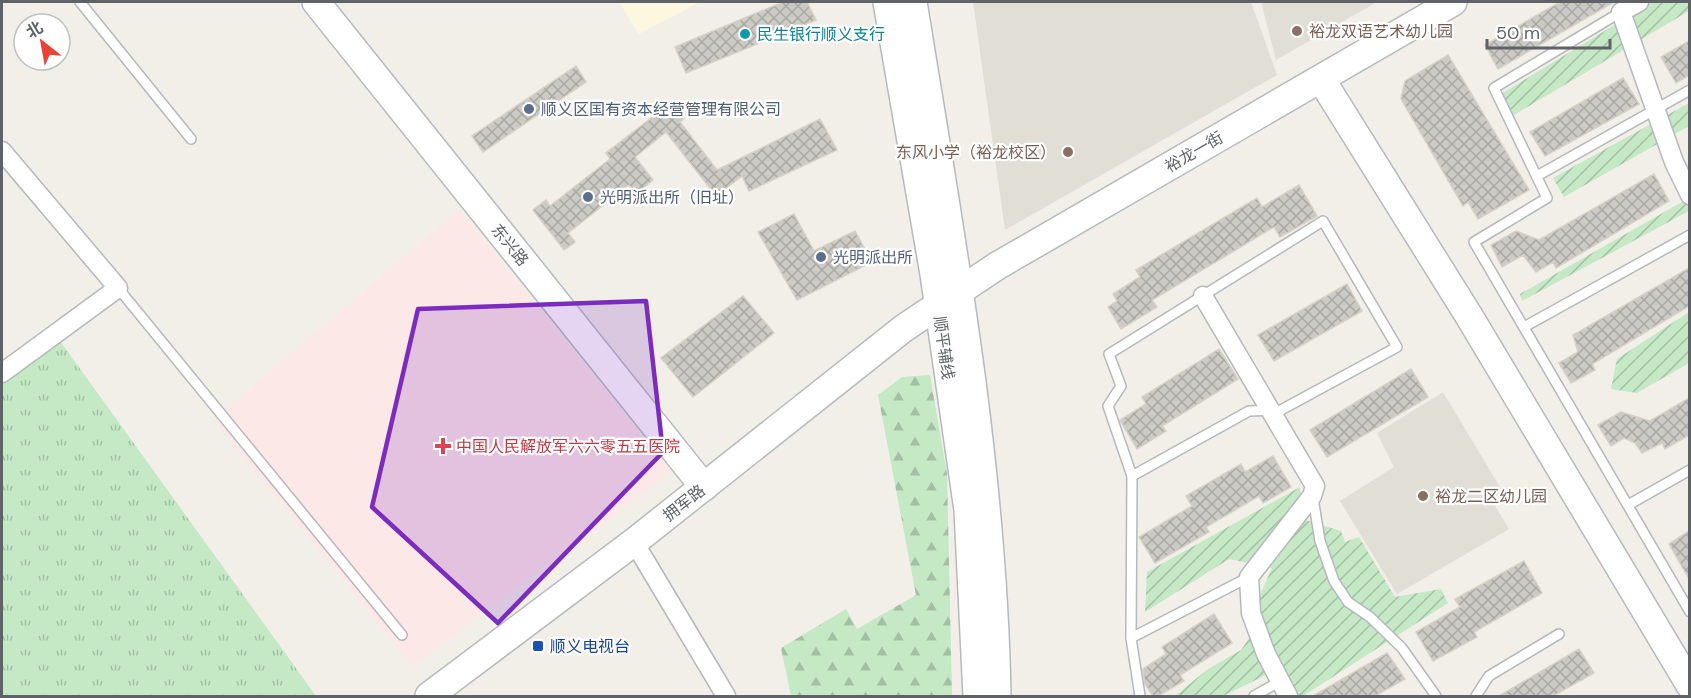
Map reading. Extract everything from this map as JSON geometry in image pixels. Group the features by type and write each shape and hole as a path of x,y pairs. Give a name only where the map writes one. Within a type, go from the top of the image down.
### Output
{"street":[{"name":"东兴路","path":"316,2 705,487"},
{"name":"顺平辅线","path":"887,2 938,306 968,510 977,696"},
{"name":"顺平辅线","path":"913,2 960,291 980,446 996,634 997,696"},
{"name":"裕龙一街","path":"938,306 997,266 1453,2"},
{"path":"1639,2 1622,12 1674,162 1689,195"},
{"path":"1321,79 1469,316 1689,685"},
{"path":"2,151 118,288 2,373"},
{"path":"1203,296 1315,486 1312,496 1249,577 1251,613 1284,689"},
{"name":"拥军路","path":"429,696 705,487 903,328 938,306"},
{"path":"634,542 726,696"}],"lane":[{"path":"80,2 191,139"},
{"path":"1622,12 1494,88 1547,198 1474,242 1689,612"},
{"path":"1537,176 1689,90"},
{"path":"1132,476 1249,411 1281,410 1397,347 1323,221 1110,354 1121,386 1108,406 1132,476 1131,638 1140,696"},
{"path":"1524,327 1689,235"},
{"path":"118,288 402,635"},
{"path":"1628,505 1689,470"},
{"path":"1312,496 1320,541 1334,581 1348,602 1370,617 1402,648 1436,696"},
{"path":"1131,638 1249,577"},
{"path":"1681,596 1689,591"},
{"path":"1476,696 1489,676 1559,634"},
{"path":"1254,696 1284,689"}],"highlighted area":[{"path":"646,301 663,452 498,623 372,507 418,309"}],"shaded area":[{"path":"619,2 700,2 639,34"},
{"name":"东风小学（裕龙校区）","path":"973,2 1251,2 1277,75 1005,230"},
{"name":"裕龙双语艺术幼儿园","path":"1261,2 1377,2 1276,60"},
{"name":"中国人民解放军六六零五五医院","path":"459,210 671,472 412,666 214,420"},
{"name":"裕龙二区幼儿园","path":"1443,392 1503,492 1491,499 1509,529 1397,594 1340,501 1394,467 1377,433"}],"green space":[{"path":"1652,2 1689,2 1689,11 1514,115 1501,94"},
{"path":"1689,103 1689,126 1564,197 1553,178"},
{"path":"1689,198 1689,211 1522,301 1520,294"},
{"path":"1689,312 1689,363 1637,393 1611,389 1617,359"},
{"path":"55,334 316,696 2,696 2,373"},
{"path":"930,375 947,474 952,696 791,696 781,648 846,609 857,629 916,595 878,395 902,377"},
{"path":"1300,487 1302,519 1341,531 1345,542 1359,537 1395,597 1441,589 1448,603 1303,696 1296,696 1280,668 1223,696 1175,696 1208,669 1241,650 1259,624 1257,602 1272,568 1229,559 1145,612 1147,572"}],"building":[{"name":"民生银行顺义支行","path":"783,2 807,2 816,20 686,73 675,47"},
{"path":"1560,2 1614,2 1498,69 1485,45"},
{"path":"1689,41 1689,75 1676,83 1661,57"},
{"path":"1448,55 1529,190 1478,219 1468,202 1463,206 1401,99 1405,81"},
{"name":"顺义区国有资本经营管理有限公司","path":"576,66 586,82 483,152 472,136"},
{"path":"1623,78 1639,104 1545,156 1530,132"},
{"path":"672,102 684,118 680,122 717,170 820,119 837,150 749,191 742,176 716,196 666,132 635,157 653,180 636,194 629,185 568,233 575,242 564,250 533,210 546,200 550,206 610,159 606,153"},
{"path":"1654,174 1669,201 1556,268 1553,262 1536,272 1523,255 1502,267 1491,245 1516,231 1539,240"},
{"path":"1299,185 1317,216 1280,237 1274,227 1152,300 1157,307 1121,329 1108,307 1117,301 1113,294 1140,277 1136,270 1257,198 1262,207"},
{"name":"光明派出所","path":"794,214 814,251 855,231 872,262 797,300 758,232"},
{"path":"1689,268 1689,306 1592,364 1595,370 1571,383 1559,363 1578,352 1573,335"},
{"path":"1347,284 1362,311 1274,361 1258,335"},
{"path":"743,296 774,333 693,397 661,358"},
{"path":"1219,349 1238,379 1162,426 1166,431 1137,449 1120,420 1146,404 1142,397"},
{"path":"1411,369 1428,397 1327,457 1310,430"},
{"path":"1689,398 1689,435 1665,449 1662,443 1642,453 1635,443 1624,438 1611,446 1598,425 1621,412 1650,421"},
{"path":"1273,456 1291,487 1263,503 1259,496 1206,527 1209,532 1155,563 1139,537 1192,506 1186,496 1241,464 1245,472"},
{"path":"1689,531 1689,579 1669,544"},
{"path":"1524,561 1542,593 1474,632 1477,637 1433,661 1416,632 1460,607 1455,599"},
{"path":"1214,614 1232,643 1180,675 1184,681 1158,696 1153,696 1145,684 1143,669 1166,654 1162,647"},
{"path":"1579,649 1594,673 1553,696 1499,696"},
{"path":"1387,653 1405,679 1375,696 1313,696"}],"place":[{"name":"裕龙双语艺术幼儿园","path":"1297,31"},
{"name":"民生银行顺义支行","path":"745,34"},
{"name":"顺义区国有资本经营管理有限公司","path":"529,109"},
{"name":"东风小学（裕龙校区）","path":"1068,152"},
{"name":"光明派出所（旧址）","path":"588,197"},
{"name":"光明派出所","path":"821,257"},
{"name":"中国人民解放军六六零五五医院","path":"443,446"},
{"name":"裕龙二区幼儿园","path":"1423,496"},
{"name":"顺义电视台","path":"538,646"}]}
